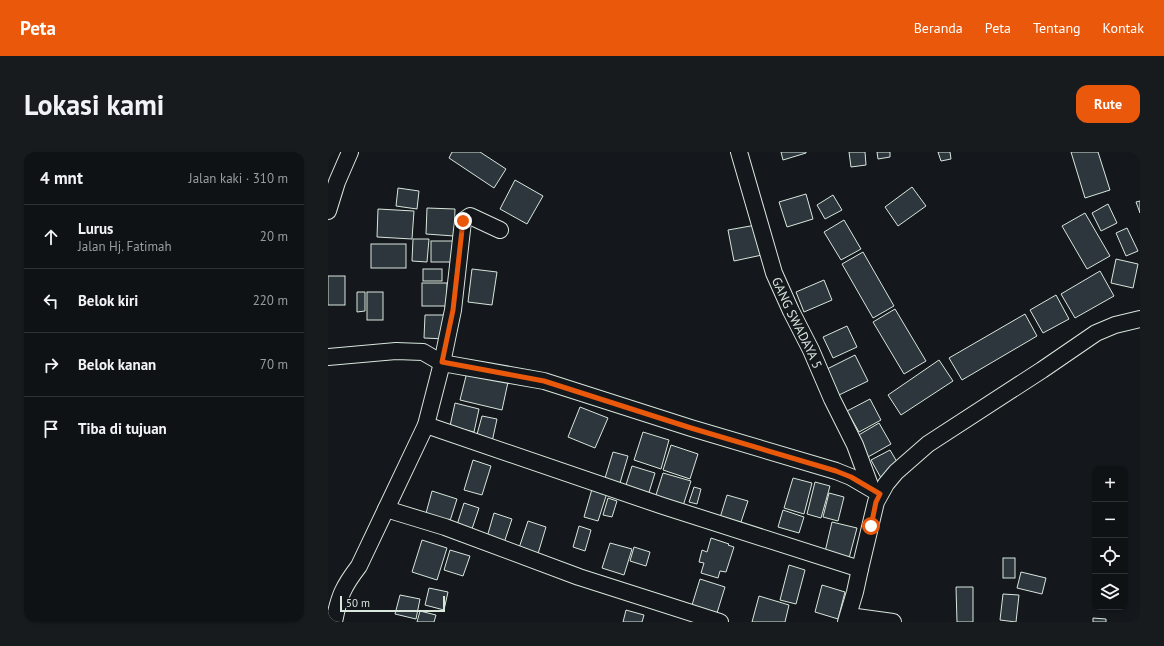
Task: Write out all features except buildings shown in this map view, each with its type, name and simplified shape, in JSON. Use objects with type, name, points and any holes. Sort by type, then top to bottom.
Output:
[{"type":"street","points":[[328,211],[337,182],[350,152]]},
{"type":"street","name":"GANG SWADAYA 5","points":[[739,152],[774,273],[811,350],[875,491]]},
{"type":"street","points":[[334,622],[341,593],[359,566],[426,425],[453,310],[463,221],[470,216],[500,230]]},
{"type":"street","points":[[893,622],[848,619],[874,509],[875,491],[928,444],[1096,333],[1116,325],[1140,319]]},
{"type":"street","points":[[328,357],[396,351],[423,352],[442,362],[544,381],[691,428],[836,471],[851,477],[875,491]]},
{"type":"street","points":[[426,425],[663,506],[860,569]]},
{"type":"street","points":[[386,509],[445,527],[579,577],[720,622]]},
{"type":"route","points":[[463,221],[455,280],[453,310],[442,362],[544,381],[691,428],[836,471],[851,477],[880,494],[874,509],[871,526]]}]
